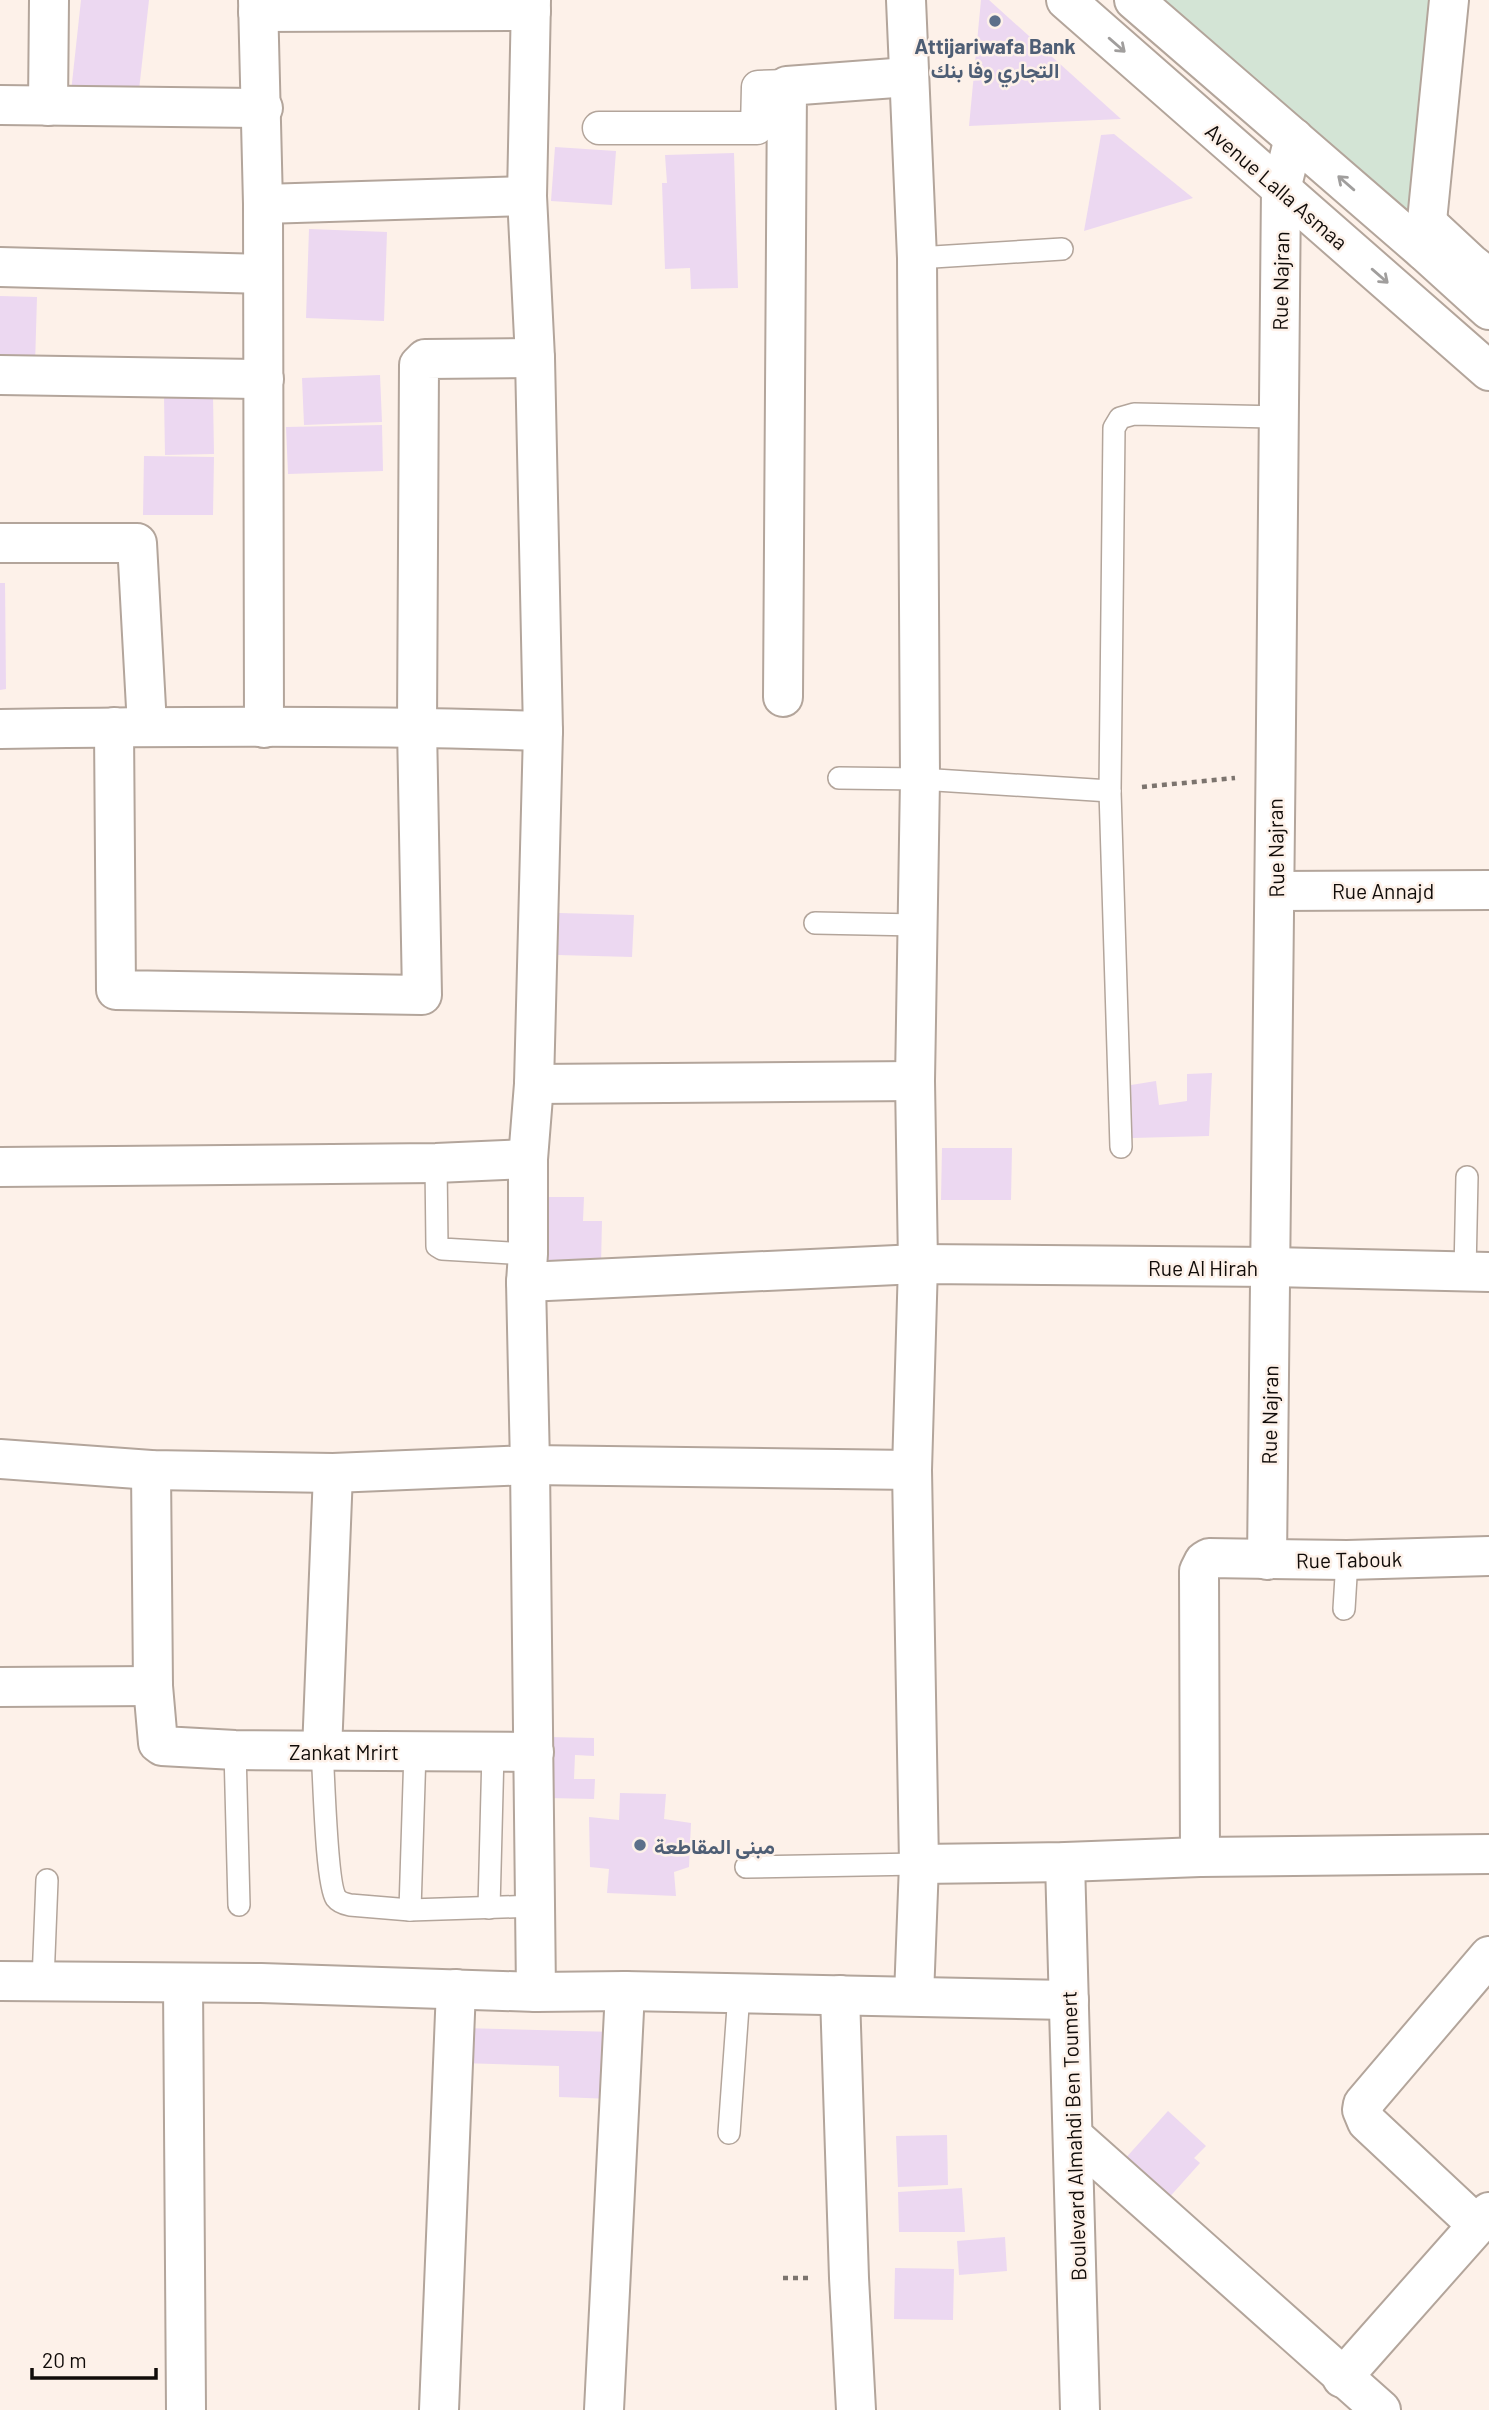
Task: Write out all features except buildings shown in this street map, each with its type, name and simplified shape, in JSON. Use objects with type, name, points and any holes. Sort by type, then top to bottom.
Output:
[{"type":"street","points":[[48,106],[49,0]]},
{"type":"street","points":[[906,0],[917,258],[920,779],[915,1081],[918,1265],[912,1470],[919,1864],[914,1996]]},
{"type":"street","name":"Avenue Lalla Asmaa","points":[[1066,0],[1489,371]]},
{"type":"street","points":[[1134,0],[1294,138],[1426,237],[1470,263],[1489,278]]},
{"type":"street","points":[[1449,0],[1426,237],[1489,310]]},
{"type":"street","points":[[264,727],[263,204],[258,6],[531,5],[527,196],[536,358],[543,731],[534,1084],[528,1159],[527,1268],[536,1992]]},
{"type":"street","points":[[599,128],[757,128],[758,87],[908,77]]},
{"type":"street","points":[[783,697],[787,86]]},
{"type":"street","points":[[0,105],[262,108]]},
{"type":"street","name":"Rue Najran","points":[[1267,1560],[1276,891],[1274,774],[1281,189],[1294,138]]},
{"type":"street","points":[[263,204],[527,196]]},
{"type":"street","points":[[0,268],[263,274]]},
{"type":"street","points":[[0,543],[137,543],[131,726],[116,990],[420,995],[423,992],[417,727],[419,365],[425,359],[536,358]]},
{"type":"street","points":[[0,375],[264,379]]},
{"type":"street","points":[[0,729],[131,726],[417,727],[543,731]]},
{"type":"street","name":"Rue Annajd","points":[[1276,891],[1489,890]]},
{"type":"street","points":[[534,1084],[915,1081]]},
{"type":"street","points":[[0,1167],[436,1163],[528,1159]]},
{"type":"street","name":"Rue Al Hirah","points":[[527,1268],[918,1265],[1272,1267],[1477,1272]]},
{"type":"street","points":[[0,1459],[151,1470],[334,1473],[530,1465],[912,1470]]},
{"type":"street","points":[[0,1687],[153,1686],[151,1470]]},
{"type":"street","points":[[322,1751],[334,1473]]},
{"type":"street","name":"Rue Tabouk","points":[[1200,1857],[1199,1571],[1204,1561],[1209,1558],[1347,1560],[1489,1556]]},
{"type":"street","name":"Zankat Mrirt","points":[[153,1686],[156,1740],[162,1746],[235,1750],[534,1752]]},
{"type":"street","points":[[919,1864],[1489,1854]]},
{"type":"street","name":"Boulevard Almahdi Ben Toumert","points":[[1065,1862],[1080,2410]]},
{"type":"street","points":[[1342,2378],[1483,2218],[1367,2122],[1362,2110],[1363,2104],[1489,1956]]},
{"type":"street","points":[[0,1981],[261,1983],[536,1992],[625,1991],[1069,2000]]},
{"type":"street","points":[[183,1983],[186,2410]]},
{"type":"street","points":[[439,2410],[456,1989]]},
{"type":"street","points":[[604,2410],[625,1991]]},
{"type":"street","points":[[840,1995],[856,2410]]},
{"type":"street","points":[[1073,2136],[1381,2410]]},
{"type":"lane","points":[[917,258],[1062,249]]},
{"type":"lane","points":[[1121,1147],[1110,791],[1116,423],[1120,418],[1134,415],[1278,417]]},
{"type":"lane","points":[[839,778],[920,779],[1110,791]]},
{"type":"lane","points":[[815,923],[917,925]]},
{"type":"lane","points":[[436,1163],[437,1246],[527,1268]]},
{"type":"lane","points":[[1467,1177],[1477,1272]]},
{"type":"lane","points":[[1344,1609],[1347,1560]]},
{"type":"lane","points":[[235,1750],[239,1905]]},
{"type":"lane","points":[[322,1751],[329,1862],[336,1898],[350,1905],[410,1910],[536,1906]]},
{"type":"lane","points":[[410,1910],[415,1751]]},
{"type":"lane","points":[[489,1908],[493,1752]]},
{"type":"lane","points":[[746,1867],[919,1864]]},
{"type":"lane","points":[[43,1982],[47,1880]]},
{"type":"lane","points":[[729,2133],[739,1993]]},
{"type":"path","points":[[1110,791],[1274,774]]},
{"type":"green space","points":[[1146,0],[1447,0],[1422,246]]},
{"type":"place","name":"Attijariwafa Bank التجاري وفا بنك","points":[[995,21]]},
{"type":"place","name":"مبنى المقاطعة","points":[[640,1845]]}]
